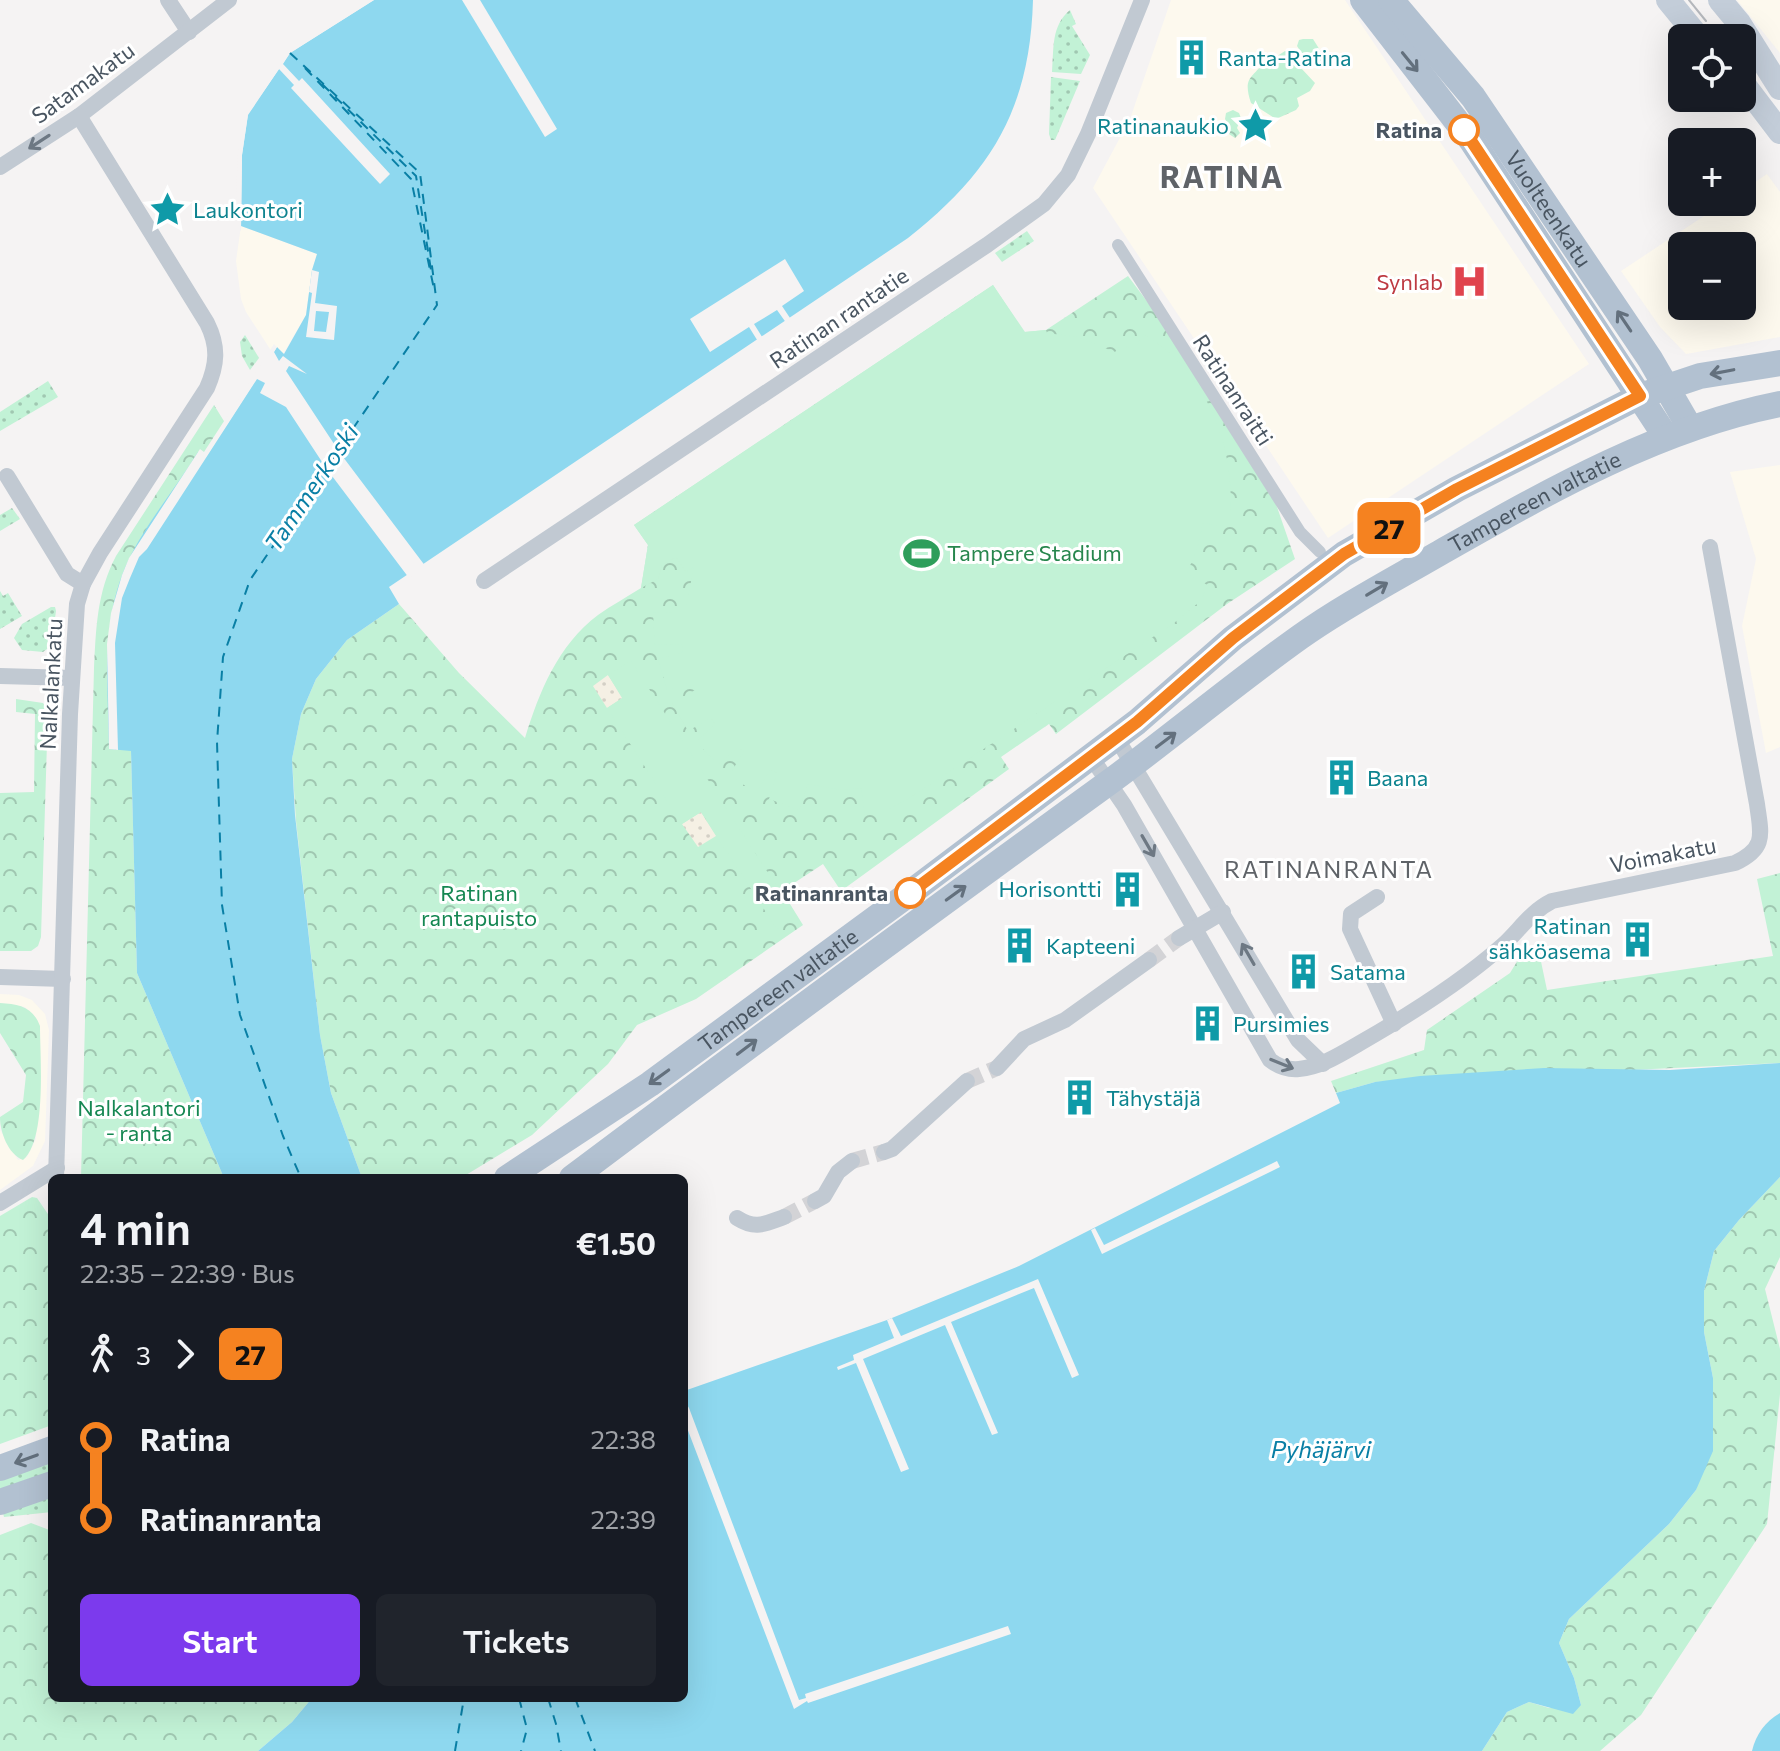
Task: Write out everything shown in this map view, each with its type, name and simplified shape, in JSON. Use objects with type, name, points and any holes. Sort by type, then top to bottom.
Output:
[{"type":"main road","name":"Vuolteenkatu","points":[[1363,0],[1472,141],[1640,396],[1678,433]]},
{"type":"main road","name":"Vuolteenkatu","points":[[1391,0],[1473,97],[1666,386],[1678,433]]},
{"type":"main road","points":[[1668,0],[1688,24]]},
{"type":"main road","points":[[1720,0],[1739,23],[1780,88]]},
{"type":"main road","points":[[1756,100],[1780,132]]},
{"type":"main road","name":"Tampereen valtatie","points":[[513,1174],[650,1084],[1091,757],[1159,704],[1233,638],[1344,554],[1457,489],[1640,396],[1700,376],[1780,363]]},
{"type":"main road","name":"Tampereen valtatie","points":[[577,1174],[1134,764],[1302,636],[1386,584],[1548,494],[1678,433],[1734,414],[1780,404]]},
{"type":"main road","points":[[0,1468],[48,1450]]},
{"type":"main road","points":[[0,1502],[48,1485]]},
{"type":"street","points":[[168,0],[189,32]]},
{"type":"street","name":"Satamakatu","points":[[0,167],[79,116],[229,0]]},
{"type":"street","name":"Ratinan rantatie","points":[[484,581],[1044,204],[1057,191],[1075,162],[1142,0]]},
{"type":"street","name":"Nalkalankatu","points":[[57,1173],[75,619],[83,584],[207,388],[217,350],[207,323],[79,116]]},
{"type":"street","name":"Ratinanraitti","points":[[1118,245],[1300,532],[1320,552]]},
{"type":"street","points":[[7,476],[67,574],[83,584]]},
{"type":"street","name":"Voimakatu","points":[[1091,757],[1197,929],[1270,1060],[1297,1070],[1323,1064],[1394,1024],[1502,947],[1534,912],[1552,901],[1735,863],[1755,850],[1761,838],[1757,804],[1710,547]]},
{"type":"street","points":[[0,676],[72,678]]},
{"type":"street","points":[[1116,737],[1298,1040],[1323,1064]]},
{"type":"street","points":[[1377,897],[1351,914],[1350,929],[1394,1024]]},
{"type":"street","points":[[1179,938],[1223,912]]},
{"type":"street","points":[[997,1068],[1024,1039],[1065,1020],[1149,960]]},
{"type":"street","points":[[0,977],[63,979]]},
{"type":"street","points":[[884,1152],[892,1149],[967,1081]]},
{"type":"street","points":[[815,1201],[824,1196],[838,1172],[852,1161]]},
{"type":"street","name":"Nalkalankatu","points":[[0,1203],[48,1178]]},
{"type":"street","points":[[737,1218],[749,1225],[760,1226],[784,1217]]},
{"type":"shaded area","points":[[1171,0],[1345,0],[1589,364],[1328,538],[1093,188],[1130,119]]},
{"type":"shaded area","points":[[1737,0],[1780,0],[1780,53]]},
{"type":"shaded area","points":[[1767,174],[1780,192],[1780,337],[1686,354],[1660,327],[1621,271],[1668,240],[1668,320],[1756,320],[1756,232],[1680,232],[1704,216],[1756,216],[1756,181]]},
{"type":"shaded area","points":[[241,226],[317,254],[306,315],[283,354],[272,352],[241,299],[236,261]]},
{"type":"shaded area","points":[[1780,465],[1780,747],[1766,753],[1742,626],[1756,559],[1730,472]]},
{"type":"shaded area","points":[[0,994],[19,995],[32,1000],[45,1014],[49,1030],[45,1141],[33,1166],[0,1190],[0,1130],[18,1160],[27,1157],[36,1139],[38,1022],[25,1007],[0,1003]]},
{"type":"green space","points":[[1070,10],[1076,24],[1072,26],[1090,55],[1081,74],[1052,72],[1056,30]]},
{"type":"green space","points":[[1303,39],[1313,39],[1323,55],[1319,65],[1308,68],[1297,46]]},
{"type":"green space","points":[[1285,51],[1295,54],[1301,68],[1315,83],[1310,91],[1297,98],[1299,106],[1296,110],[1276,119],[1251,103],[1248,83],[1265,60],[1271,60]]},
{"type":"green space","points":[[1051,77],[1080,81],[1055,140],[1051,140],[1049,134]]},
{"type":"green space","points":[[1233,110],[1241,118],[1237,128],[1240,133],[1235,138],[1229,134],[1230,128],[1225,119],[1226,113]]},
{"type":"green space","points":[[1027,231],[1034,241],[1002,262],[995,253]]},
{"type":"green space","name":"Ratinan rantapuisto","points":[[1128,276],[1152,308],[1276,504],[1295,559],[1227,604],[1056,734],[1049,724],[1001,757],[1009,769],[841,891],[823,864],[782,891],[803,925],[696,999],[637,1025],[608,1064],[532,1135],[468,1174],[361,1174],[331,1093],[320,1035],[292,759],[301,714],[316,679],[347,640],[399,604],[459,673],[525,738],[552,670],[572,640],[598,615],[641,588],[648,545],[634,525],[993,285],[1025,332],[1046,330]]},
{"type":"green space","name":"Tampere Stadium","points":[[993,285],[1024,332],[1046,330],[1047,333],[1077,337],[1115,352],[1122,344],[1133,351],[1144,334],[1167,350],[1186,370],[1215,418],[1229,472],[1229,527],[1203,523],[1187,573],[1209,586],[1198,603],[1174,623],[889,809],[865,815],[861,788],[842,790],[808,784],[799,810],[769,799],[777,773],[770,770],[756,793],[729,775],[744,752],[738,747],[718,765],[696,742],[715,724],[711,718],[688,731],[672,703],[695,690],[692,682],[667,690],[658,659],[683,652],[682,644],[655,645],[653,613],[672,612],[673,606],[686,606],[694,567],[686,572],[676,557],[662,565],[658,579],[641,588],[648,545],[634,525]]},
{"type":"green space","points":[[245,335],[259,358],[250,370],[242,356],[240,342]]},
{"type":"green space","points":[[48,381],[58,397],[0,431],[0,412]]},
{"type":"green space","name":"Nalkalantori - ranta","points":[[214,405],[227,426],[118,749],[131,750],[137,973],[222,1174],[81,1174],[94,668],[99,610],[116,556]]},
{"type":"green space","points":[[12,508],[20,519],[0,531],[0,515]]},
{"type":"green space","points":[[0,591],[3,596],[8,593],[22,616],[0,629]]},
{"type":"green space","points":[[55,607],[56,611],[51,646],[43,652],[22,650],[14,638],[22,624]]},
{"type":"green space","points":[[631,661],[796,916],[777,929],[701,812],[682,824],[607,708],[622,698],[608,675]]},
{"type":"green space","points":[[16,699],[43,703],[48,710],[41,937],[38,946],[31,951],[0,951],[0,793],[34,792],[35,714],[16,712]]},
{"type":"green space","points":[[1780,873],[1780,1063],[1375,1082],[1336,1093],[1331,1081],[1424,1050],[1427,1030],[1510,973],[1521,955],[1539,952],[1547,990],[1773,956],[1757,879]]},
{"type":"green space","points":[[0,1003],[24,1008],[40,1026],[39,1117],[31,1150],[23,1160],[9,1148],[0,1123],[0,1117],[23,1102],[26,1075],[0,1033]]},
{"type":"green space","points":[[1780,1177],[1780,1257],[1765,1289],[1780,1349],[1780,1394],[1767,1524],[1641,1715],[1600,1751],[1482,1751],[1507,1712],[1529,1702],[1549,1708],[1581,1705],[1574,1678],[1559,1643],[1569,1619],[1669,1524],[1696,1490],[1713,1378],[1704,1332],[1704,1291],[1714,1251]]},
{"type":"green space","points":[[32,1197],[37,1198],[48,1214],[48,1426],[0,1444],[0,1216]]},
{"type":"green space","points":[[48,1461],[48,1473],[0,1491],[0,1479]]},
{"type":"green space","points":[[48,1496],[48,1512],[4,1517],[3,1513]]},
{"type":"green space","points":[[31,1523],[48,1529],[48,1702],[309,1702],[292,1722],[258,1751],[0,1751],[0,1535]]},
{"type":"sand","points":[[608,675],[623,698],[607,708],[593,686]]},
{"type":"sand","points":[[701,812],[716,836],[698,847],[682,824]]},
{"type":"water","name":"Tammerkoski","points":[[374,0],[1033,0],[1024,73],[1001,135],[963,188],[937,213],[908,238],[389,587],[399,604],[347,640],[316,679],[301,714],[292,759],[295,815],[320,1035],[331,1093],[361,1174],[222,1174],[137,973],[131,751],[109,749],[109,630],[119,583],[128,561],[143,533],[198,452],[206,457],[277,347],[284,354],[306,315],[317,254],[241,226],[242,155],[248,114],[290,53]]},
{"type":"water","name":"Pyhäjärvi","points":[[1780,1063],[1780,1177],[1714,1251],[1704,1291],[1704,1332],[1713,1378],[1713,1451],[1696,1490],[1669,1524],[1569,1619],[1559,1643],[1574,1678],[1581,1705],[1573,1714],[1529,1702],[1507,1712],[1482,1751],[258,1751],[292,1722],[309,1702],[688,1702],[688,1390],[887,1320],[1019,1266],[1340,1103],[1336,1093],[1375,1082],[1420,1076],[1544,1068],[1670,1070]]},
{"type":"water","points":[[1780,1713],[1780,1751],[1752,1751],[1762,1729]]},
{"type":"pier","points":[[367,0],[374,0],[290,53],[283,64],[299,81],[302,78],[390,174],[380,184],[291,88],[294,85],[279,69],[248,115],[242,155],[239,230],[236,193],[238,154],[245,113],[287,50]]},
{"type":"pier","points":[[462,0],[480,0],[557,129],[545,137]]},
{"type":"pier","points":[[785,259],[804,291],[782,306],[792,321],[787,324],[777,310],[754,324],[764,340],[759,343],[749,327],[710,352],[690,319]]},
{"type":"pier","points":[[312,270],[319,272],[315,303],[337,306],[334,340],[306,337],[312,293],[309,292]],"holes":[[[316,311],[329,312],[326,332],[314,331]]]},
{"type":"pier","points":[[274,344],[279,361],[283,356],[307,374],[289,366],[286,371],[340,453],[426,567],[409,578],[326,468],[286,407],[260,393],[265,383],[257,379],[139,557],[122,598],[115,643],[118,750],[109,749],[107,644],[111,613],[122,575],[129,558],[200,449],[204,452]]},
{"type":"pier","points":[[1277,1161],[1280,1167],[1102,1254],[1091,1230],[1095,1228],[1104,1245]]},
{"type":"pier","points":[[1038,1279],[1079,1375],[1072,1378],[1034,1288],[951,1322],[998,1433],[992,1435],[945,1325],[863,1359],[909,1469],[901,1472],[856,1363],[838,1370],[837,1367],[854,1360],[853,1355],[894,1338],[887,1320],[892,1318],[901,1336]]},
{"type":"pier","points":[[688,1406],[799,1700],[806,1698],[805,1694],[1008,1626],[1011,1634],[807,1701],[794,1709],[688,1431]]},
{"type":"ferry route","points":[[290,53],[420,173],[437,305],[250,580],[223,657],[217,742],[222,905],[240,1015],[299,1174]]},
{"type":"ferry route","points":[[305,68],[411,179],[434,289]]},
{"type":"ferry route","points":[[322,84],[416,176],[431,270]]},
{"type":"ferry route","points":[[455,1751],[463,1702]]},
{"type":"ferry route","points":[[520,1702],[527,1729],[521,1751]]},
{"type":"ferry route","points":[[549,1702],[561,1751]]},
{"type":"ferry route","points":[[577,1702],[595,1751]]},
{"type":"tunnel","points":[[1149,960],[1179,938]]},
{"type":"tunnel","points":[[967,1081],[997,1068]]},
{"type":"tunnel","points":[[852,1161],[884,1152]]},
{"type":"tunnel","points":[[784,1217],[815,1201]]},
{"type":"tram line","points":[[1689,0],[1706,21]]},
{"type":"bus line","name":"27","points":[[910,893],[1137,722],[1233,638],[1344,554],[1457,489],[1640,396],[1464,130]]},
{"type":"place","name":"Ranta-Ratina","points":[[1192,58]]},
{"type":"place","name":"Ratinanaukio","points":[[1255,126]]},
{"type":"place","name":"Ratina","points":[[1464,130]]},
{"type":"place","name":"Laukontori","points":[[167,210]]},
{"type":"place","name":"Synlab","points":[[1469,282]]},
{"type":"place","name":"Tampere Stadium","points":[[921,553]]},
{"type":"place","name":"Baana","points":[[1341,778]]},
{"type":"place","name":"Horisontti","points":[[1128,889]]},
{"type":"place","name":"Ratinanranta","points":[[910,893]]},
{"type":"place","name":"Ratinan sähköasema","points":[[1637,939]]},
{"type":"place","name":"Kapteeni","points":[[1020,946]]},
{"type":"place","name":"Satama","points":[[1304,972]]},
{"type":"place","name":"Pursimies","points":[[1207,1024]]},
{"type":"place","name":"Tähystäjä","points":[[1080,1098]]},
{"type":"district","name":"RATINA","points":[[1222,178]]},
{"type":"district","name":"RATINANRANTA","points":[[1329,870]]}]
